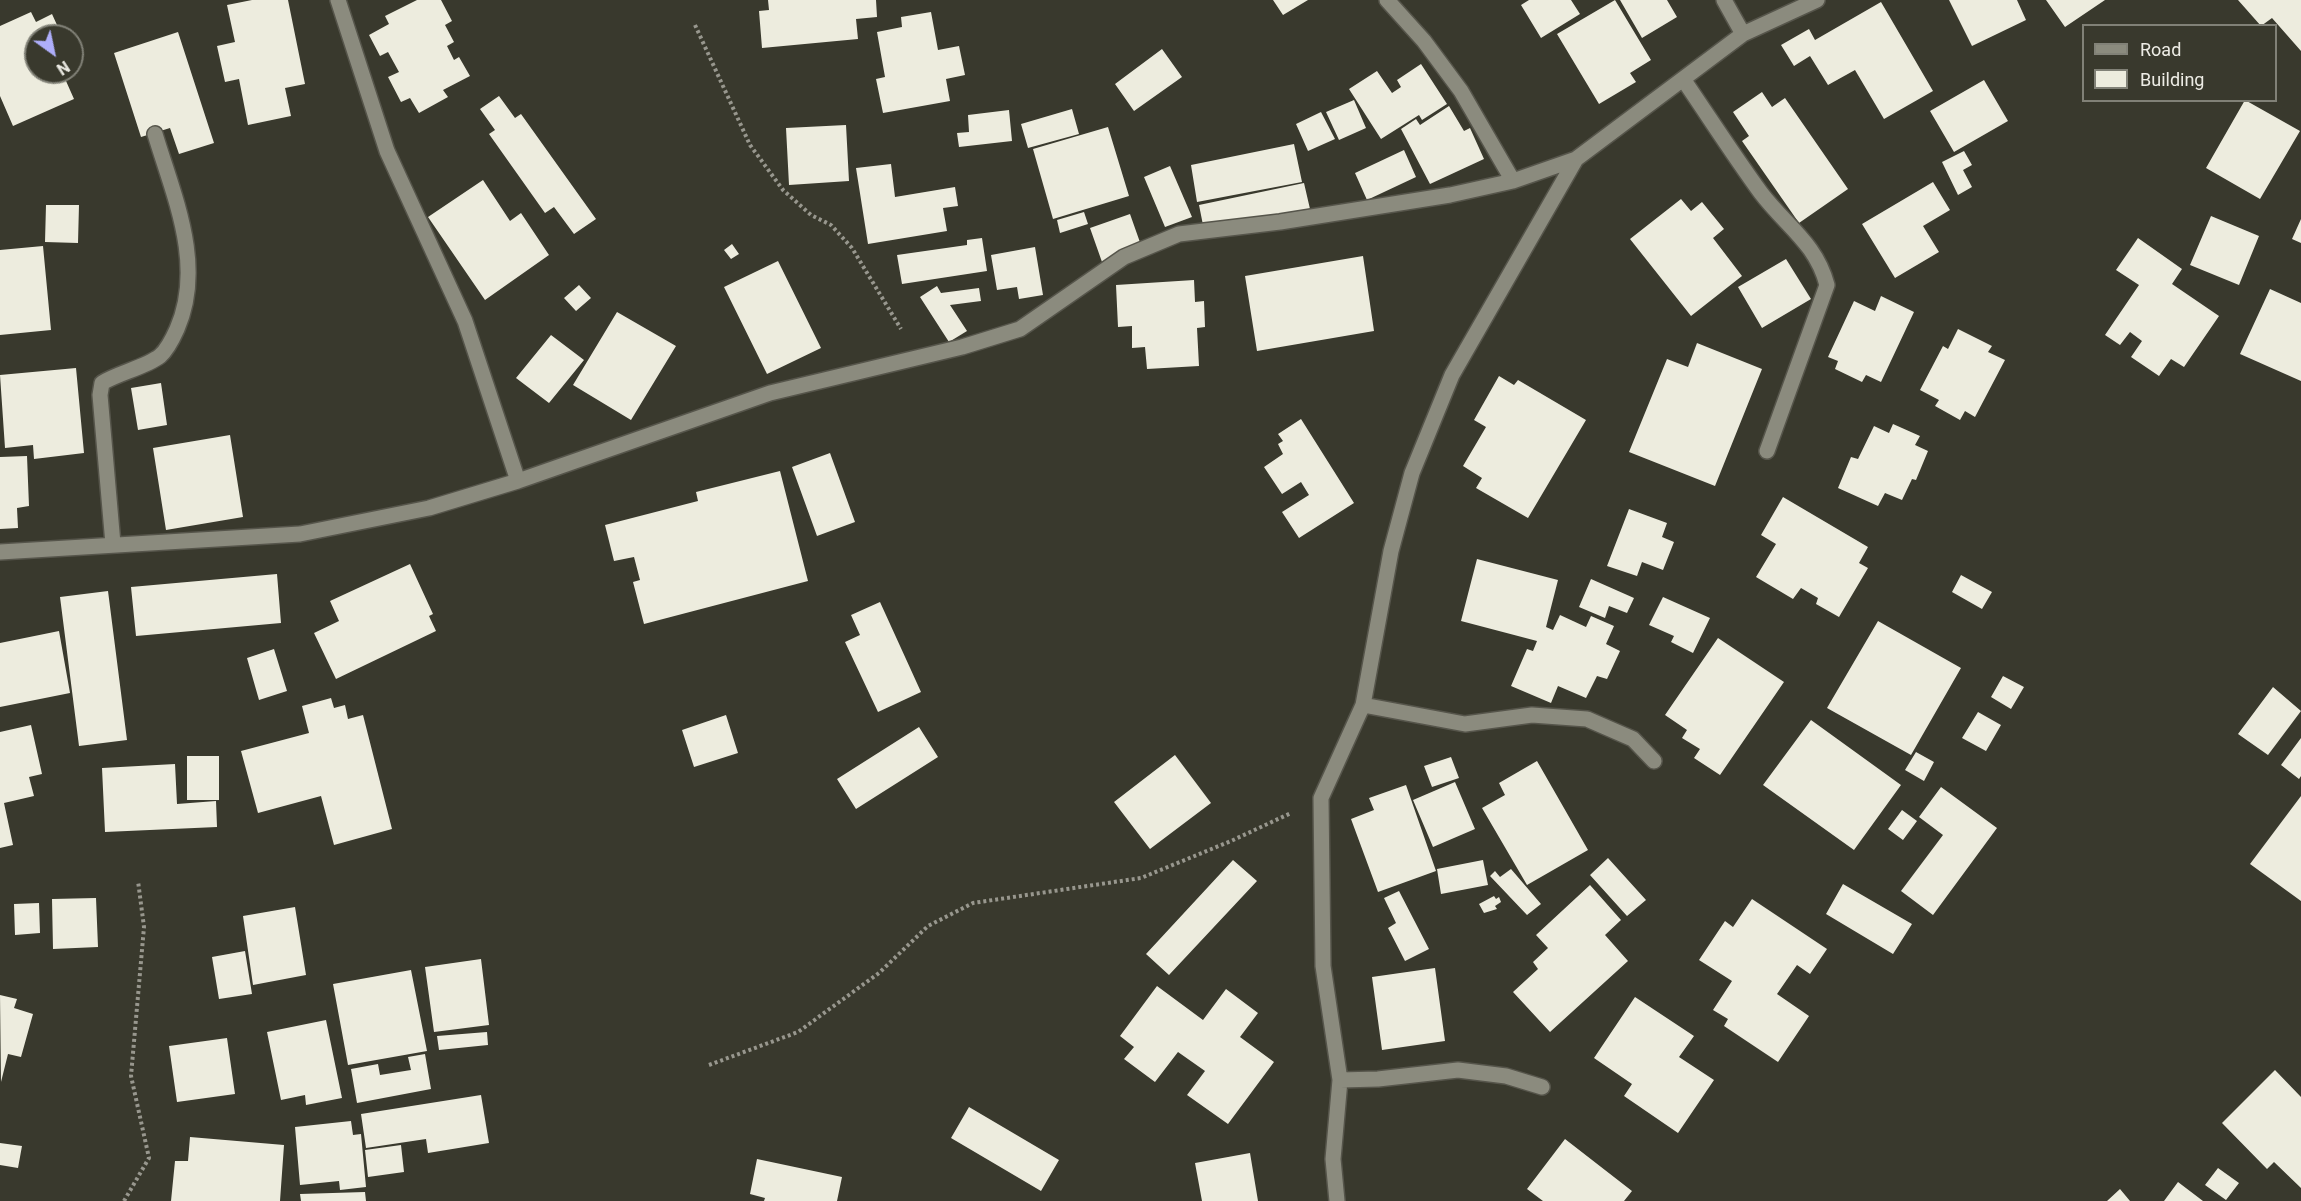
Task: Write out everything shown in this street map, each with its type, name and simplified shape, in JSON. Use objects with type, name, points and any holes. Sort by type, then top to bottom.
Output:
[{"type":"street","points":[[338,0],[387,151],[465,321],[518,481]]},
{"type":"street","points":[[1388,0],[1424,41],[1461,91],[1513,181]]},
{"type":"street","points":[[1725,0],[1743,34]]},
{"type":"street","points":[[0,552],[300,534],[429,508],[518,481],[770,393],[918,358],[1020,329],[1124,257],[1179,234],[1325,215],[1450,195],[1513,181],[1576,159],[1743,34],[1817,0]]},
{"type":"street","points":[[1683,80],[1762,195],[1807,243],[1822,264],[1827,285],[1767,451]]},
{"type":"street","points":[[113,544],[100,395],[102,383],[159,356],[172,340],[186,308],[190,268],[181,217],[155,134]]},
{"type":"street","points":[[1337,1201],[1333,1159],[1340,1080],[1323,966],[1321,798],[1363,705],[1390,550],[1412,473],[1452,375],[1576,159]]},
{"type":"street","points":[[1363,705],[1465,724],[1532,715],[1587,719],[1633,739],[1654,761]]},
{"type":"street","points":[[1340,1080],[1378,1079],[1458,1070],[1506,1076],[1542,1087]]},
{"type":"path","points":[[694,26],[750,145],[783,190],[811,215],[831,225],[852,248],[918,358]]},
{"type":"path","points":[[709,1065],[798,1032],[879,973],[928,926],[973,903],[1141,878],[1232,841],[1321,798]]},
{"type":"path","points":[[124,1201],[150,1158],[131,1076],[144,927],[138,880]]},
{"type":"building","points":[[252,0],[288,0],[305,84],[285,88],[291,116],[248,125],[239,79],[225,82],[217,46],[235,42],[227,5]]},
{"type":"building","points":[[417,0],[441,0],[452,21],[445,25],[454,42],[447,46],[454,60],[459,57],[470,76],[443,90],[448,97],[419,113],[410,98],[401,102],[388,77],[399,72],[388,52],[380,56],[369,35],[389,24],[385,16]]},
{"type":"building","points":[[768,0],[876,0],[877,17],[856,19],[858,39],[762,48],[759,11],[769,10]]},
{"type":"building","points":[[1273,0],[1308,0],[1283,15]]},
{"type":"building","points":[[1529,0],[1571,0],[1580,14],[1541,38],[1521,5]]},
{"type":"building","points":[[1615,0],[1651,60],[1630,73],[1636,82],[1599,104],[1557,34]]},
{"type":"building","points":[[1620,0],[1667,0],[1677,17],[1642,38]]},
{"type":"building","points":[[1949,0],[2017,0],[2026,20],[1972,46]]},
{"type":"building","points":[[2046,0],[2105,0],[2065,27]]},
{"type":"building","points":[[2238,0],[2301,0],[2301,51],[2272,18],[2264,24],[2259,24]]},
{"type":"building","points":[[1881,2],[1933,91],[1884,119],[1855,70],[1828,85],[1810,56],[1794,66],[1781,45],[1809,29],[1815,40]]},
{"type":"building","points":[[31,12],[36,22],[52,14],[57,24],[24,24],[24,84],[67,84],[74,99],[13,126],[0,96],[0,26]]},
{"type":"building","points":[[931,12],[938,50],[959,46],[965,75],[946,79],[950,101],[883,113],[876,79],[885,77],[877,32],[902,27],[901,17]]},
{"type":"building","points":[[178,32],[214,143],[179,154],[170,128],[141,137],[114,53]]},
{"type":"building","points":[[1162,49],[1182,77],[1134,111],[1115,84]]},
{"type":"building","points":[[1421,64],[1447,104],[1422,120],[1419,115],[1381,139],[1349,89],[1377,71],[1392,93],[1401,87],[1397,80]]},
{"type":"building","points":[[1984,80],[2008,121],[1954,152],[1930,111]]},
{"type":"building","points":[[1762,92],[1772,107],[1785,98],[1848,189],[1799,223],[1742,141],[1749,136],[1733,112]]},
{"type":"building","points":[[499,96],[515,118],[521,114],[596,219],[574,234],[554,207],[545,213],[489,134],[495,130],[480,109]]},
{"type":"building","points":[[1354,100],[1366,128],[1339,140],[1326,112]]},
{"type":"building","points":[[2244,102],[2249,102],[2300,131],[2260,199],[2206,168]]},
{"type":"building","points":[[1449,106],[1464,131],[1470,128],[1484,159],[1430,184],[1401,129],[1416,119],[1420,125]]},
{"type":"building","points":[[1072,109],[1079,134],[1028,148],[1021,124]]},
{"type":"building","points":[[1009,110],[1012,141],[959,147],[957,133],[969,132],[968,115]]},
{"type":"building","points":[[1321,112],[1335,139],[1308,151],[1296,124]]},
{"type":"building","points":[[846,125],[849,181],[789,185],[786,128]]},
{"type":"building","points":[[1108,127],[1129,196],[1053,219],[1033,149]]},
{"type":"building","points":[[1294,144],[1302,182],[1197,202],[1191,165]]},
{"type":"building","points":[[1404,150],[1416,177],[1367,200],[1355,173]]},
{"type":"building","points":[[1964,151],[1972,165],[1963,170],[1972,187],[1958,195],[1942,162]]},
{"type":"building","points":[[891,164],[895,197],[955,187],[958,206],[943,208],[947,231],[868,244],[856,168]]},
{"type":"building","points":[[1170,166],[1192,217],[1165,227],[1144,177]]},
{"type":"building","points":[[483,180],[510,221],[521,213],[549,255],[485,300],[428,217]]},
{"type":"building","points":[[1933,182],[1950,210],[1923,226],[1939,252],[1895,278],[1862,224]]},
{"type":"building","points":[[1304,183],[1310,209],[1204,230],[1199,205]]},
{"type":"building","points":[[1681,199],[1691,211],[1702,202],[1724,229],[1713,238],[1742,276],[1691,316],[1630,239]]},
{"type":"building","points":[[46,205],[79,205],[78,243],[45,242]]},
{"type":"building","points":[[1084,212],[1088,224],[1060,233],[1057,220]]},
{"type":"building","points":[[1130,214],[1142,248],[1102,262],[1090,228]]},
{"type":"building","points":[[2211,216],[2259,236],[2239,285],[2190,265]]},
{"type":"building","points":[[2301,219],[2301,243],[2292,239]]},
{"type":"building","points":[[982,238],[987,271],[902,284],[897,255],[967,245],[967,240]]},
{"type":"building","points":[[2138,238],[2182,269],[2172,284],[2219,316],[2184,367],[2171,359],[2159,376],[2131,357],[2142,341],[2130,332],[2120,345],[2105,335],[2139,285],[2116,270]]},
{"type":"building","points":[[732,244],[739,254],[731,259],[724,250]]},
{"type":"building","points":[[43,246],[51,330],[0,335],[0,250]]},
{"type":"building","points":[[1035,247],[1043,295],[1019,299],[1017,287],[997,290],[991,255]]},
{"type":"building","points":[[1363,256],[1374,331],[1257,351],[1245,276]]},
{"type":"building","points":[[1786,259],[1811,299],[1762,328],[1738,287]]},
{"type":"building","points":[[778,261],[821,348],[767,374],[724,287]]},
{"type":"building","points":[[1194,280],[1195,302],[1204,301],[1205,327],[1197,328],[1199,366],[1147,369],[1145,347],[1132,348],[1132,326],[1118,327],[1116,285]]},
{"type":"building","points":[[579,285],[591,298],[576,311],[564,298]]},
{"type":"building","points":[[937,286],[941,293],[979,288],[981,301],[950,305],[967,331],[949,342],[920,297]]},
{"type":"building","points":[[2270,289],[2301,303],[2301,381],[2240,354]]},
{"type":"building","points":[[1881,296],[1914,312],[1881,382],[1866,375],[1862,382],[1835,369],[1838,361],[1828,357],[1854,301],[1875,311]]},
{"type":"building","points":[[617,312],[676,346],[631,420],[573,385]]},
{"type":"building","points":[[1958,329],[1992,346],[1988,352],[2005,360],[1975,417],[1965,411],[1960,420],[1935,406],[1939,400],[1920,390],[1943,346],[1948,349]]},
{"type":"building","points":[[551,335],[584,360],[549,403],[516,378]]},
{"type":"building","points":[[1697,343],[1762,369],[1715,486],[1629,452],[1667,359],[1688,367]]},
{"type":"building","points":[[76,368],[84,453],[34,459],[33,445],[5,448],[0,375]]},
{"type":"building","points":[[1499,376],[1514,385],[1518,380],[1586,420],[1528,518],[1476,488],[1482,478],[1463,466],[1486,427],[1474,420]]},
{"type":"building","points":[[161,383],[167,425],[138,430],[131,388]]},
{"type":"building","points":[[1301,419],[1354,503],[1299,538],[1282,512],[1309,495],[1301,482],[1282,494],[1264,467],[1283,454],[1278,444],[1283,441],[1278,434]]},
{"type":"building","points":[[1893,424],[1920,436],[1915,445],[1928,451],[1916,480],[1912,479],[1902,500],[1885,493],[1878,506],[1838,488],[1851,457],[1858,459],[1874,426],[1889,433]]},
{"type":"building","points":[[230,435],[243,517],[166,530],[153,448]]},
{"type":"building","points":[[830,453],[855,522],[817,536],[792,467]]},
{"type":"building","points":[[27,456],[29,506],[17,508],[18,528],[0,529],[0,457]]},
{"type":"building","points":[[780,471],[808,581],[644,624],[633,582],[640,580],[634,557],[614,561],[605,525],[698,501],[696,492]]},
{"type":"building","points":[[1783,497],[1868,547],[1859,563],[1868,568],[1839,617],[1816,604],[1818,598],[1801,588],[1793,599],[1756,577],[1776,544],[1761,535]]},
{"type":"building","points":[[1629,509],[1667,523],[1662,537],[1674,542],[1663,570],[1642,562],[1637,576],[1607,566]]},
{"type":"building","points":[[1477,559],[1558,580],[1546,627],[1553,630],[1560,615],[1586,627],[1591,616],[1614,626],[1606,644],[1620,651],[1607,679],[1597,676],[1586,698],[1558,686],[1551,703],[1511,686],[1527,649],[1533,651],[1537,641],[1461,621]]},
{"type":"building","points":[[410,564],[433,614],[429,616],[436,631],[336,679],[314,633],[339,621],[330,601]]},
{"type":"building","points":[[277,574],[281,623],[136,636],[131,587]]},
{"type":"building","points":[[1961,575],[1992,592],[1982,609],[1952,592]]},
{"type":"building","points":[[1591,579],[1634,598],[1627,613],[1609,606],[1605,618],[1579,607]]},
{"type":"building","points":[[108,591],[127,740],[79,746],[60,597]]},
{"type":"building","points":[[1663,597],[1710,618],[1693,653],[1671,642],[1674,636],[1649,625]]},
{"type":"building","points":[[880,602],[921,692],[878,712],[845,642],[860,635],[851,615]]},
{"type":"building","points":[[1878,621],[1961,668],[1911,755],[1827,708]]},
{"type":"building","points":[[59,631],[70,693],[0,707],[0,643]]},
{"type":"building","points":[[1718,638],[1784,682],[1720,775],[1694,758],[1700,749],[1682,738],[1687,730],[1665,715]]},
{"type":"building","points":[[274,649],[287,691],[259,700],[247,658]]},
{"type":"building","points":[[2003,676],[2024,687],[2011,709],[1991,697]]},
{"type":"building","points":[[2273,687],[2301,711],[2268,755],[2238,734]]},
{"type":"building","points":[[331,698],[334,708],[345,705],[348,719],[363,715],[392,829],[334,845],[321,796],[258,813],[241,751],[309,733],[302,706]]},
{"type":"building","points":[[1978,712],[2001,725],[1986,751],[1962,738]]},
{"type":"building","points":[[726,715],[738,753],[694,767],[682,730]]},
{"type":"building","points":[[1811,720],[1901,785],[1854,850],[1763,785]]},
{"type":"building","points":[[31,725],[42,774],[29,777],[34,796],[4,803],[13,845],[0,848],[0,732]]},
{"type":"building","points":[[919,727],[938,757],[856,809],[837,779]]},
{"type":"building","points":[[2301,738],[2301,776],[2299,779],[2281,765]]},
{"type":"building","points":[[1916,752],[1934,762],[1924,781],[1905,770]]},
{"type":"building","points":[[1175,755],[1211,803],[1150,849],[1114,802]]},
{"type":"building","points":[[187,756],[219,756],[219,800],[187,800]]},
{"type":"building","points":[[1451,757],[1459,778],[1432,787],[1424,766]]},
{"type":"building","points":[[1537,761],[1588,850],[1527,885],[1482,808],[1505,795],[1499,783]]},
{"type":"building","points":[[175,764],[177,804],[216,801],[217,827],[105,832],[102,768]]},
{"type":"building","points":[[1455,782],[1475,829],[1433,847],[1413,800]]},
{"type":"building","points":[[1406,785],[1436,871],[1378,892],[1351,819],[1374,810],[1369,798]]},
{"type":"building","points":[[1941,787],[1997,828],[1933,915],[1901,891],[1943,835],[1919,817]]},
{"type":"building","points":[[2301,796],[2301,901],[2250,864]]},
{"type":"building","points":[[1902,810],[1917,821],[1903,840],[1888,829]]},
{"type":"building","points":[[1608,858],[1646,900],[1627,916],[1590,875]]},
{"type":"building","points":[[1233,860],[1257,881],[1169,975],[1146,954]]},
{"type":"building","points":[[1483,860],[1488,885],[1441,894],[1437,869]]},
{"type":"building","points":[[1511,869],[1541,904],[1527,915],[1490,876],[1495,871],[1500,877]]},
{"type":"building","points":[[1843,884],[1912,924],[1893,954],[1826,914]]},
{"type":"building","points":[[1590,885],[1621,920],[1605,935],[1628,961],[1550,1032],[1513,992],[1538,969],[1533,962],[1548,948],[1536,935]]},
{"type":"building","points":[[1399,891],[1429,949],[1405,961],[1388,928],[1396,923],[1384,898]]},
{"type":"building","points":[[1494,896],[1496,899],[1499,897],[1501,902],[1495,906],[1497,909],[1484,913],[1479,904]]},
{"type":"building","points":[[96,898],[98,947],[53,949],[52,899]]},
{"type":"building","points":[[1752,899],[1827,949],[1810,974],[1797,965],[1777,994],[1809,1016],[1778,1062],[1724,1026],[1728,1019],[1713,1010],[1732,981],[1699,960],[1725,921],[1733,927]]},
{"type":"building","points":[[39,903],[40,933],[15,935],[14,904]]},
{"type":"building","points":[[295,907],[306,975],[253,985],[243,916]]},
{"type":"building","points":[[245,951],[252,994],[219,999],[212,957]]},
{"type":"building","points":[[481,959],[489,1025],[434,1032],[425,967]]},
{"type":"building","points":[[1435,968],[1445,1041],[1382,1050],[1372,977]]},
{"type":"building","points":[[411,970],[427,1051],[348,1065],[333,984]]},
{"type":"building","points":[[1157,986],[1203,1020],[1226,989],[1258,1013],[1240,1037],[1274,1062],[1228,1124],[1187,1095],[1205,1071],[1178,1052],[1155,1082],[1124,1059],[1134,1047],[1120,1036]]},
{"type":"building","points":[[0,995],[17,999],[14,1008],[33,1014],[21,1057],[8,1054],[1,1082]]},
{"type":"building","points":[[1635,997],[1694,1036],[1679,1057],[1714,1080],[1678,1133],[1624,1096],[1632,1084],[1594,1058]]},
{"type":"building","points":[[326,1020],[342,1098],[306,1105],[305,1095],[281,1100],[267,1032]]},
{"type":"building","points":[[487,1032],[488,1045],[439,1050],[437,1036]]},
{"type":"building","points":[[227,1038],[235,1094],[177,1102],[169,1046]]},
{"type":"building","points":[[425,1054],[431,1089],[357,1103],[351,1069],[378,1064],[380,1075],[411,1070],[408,1057]]},
{"type":"building","points":[[2275,1070],[2301,1097],[2301,1188],[2274,1162],[2267,1169],[2222,1123]]},
{"type":"building","points":[[481,1095],[489,1143],[428,1153],[426,1139],[366,1148],[361,1114]]},
{"type":"building","points":[[969,1107],[1059,1160],[1041,1191],[951,1138]]},
{"type":"building","points":[[351,1121],[353,1135],[361,1134],[366,1187],[340,1190],[339,1181],[300,1185],[295,1127]]},
{"type":"building","points":[[190,1137],[284,1145],[280,1201],[171,1201],[175,1161],[188,1161]]},
{"type":"building","points":[[1565,1139],[1632,1191],[1624,1201],[1543,1201],[1527,1189]]},
{"type":"building","points":[[0,1143],[22,1146],[18,1168],[0,1165]]},
{"type":"building","points":[[401,1145],[404,1172],[368,1177],[365,1150]]},
{"type":"building","points":[[1250,1153],[1258,1201],[1202,1201],[1195,1163]]},
{"type":"building","points":[[757,1159],[842,1177],[837,1201],[764,1201],[765,1198],[750,1194]]},
{"type":"building","points":[[2218,1168],[2239,1183],[2226,1200],[2205,1185]]},
{"type":"building","points":[[2178,1182],[2203,1201],[2164,1201]]},
{"type":"building","points":[[2120,1189],[2130,1201],[2107,1201]]},
{"type":"building","points":[[365,1192],[366,1201],[301,1201],[300,1194]]}]
